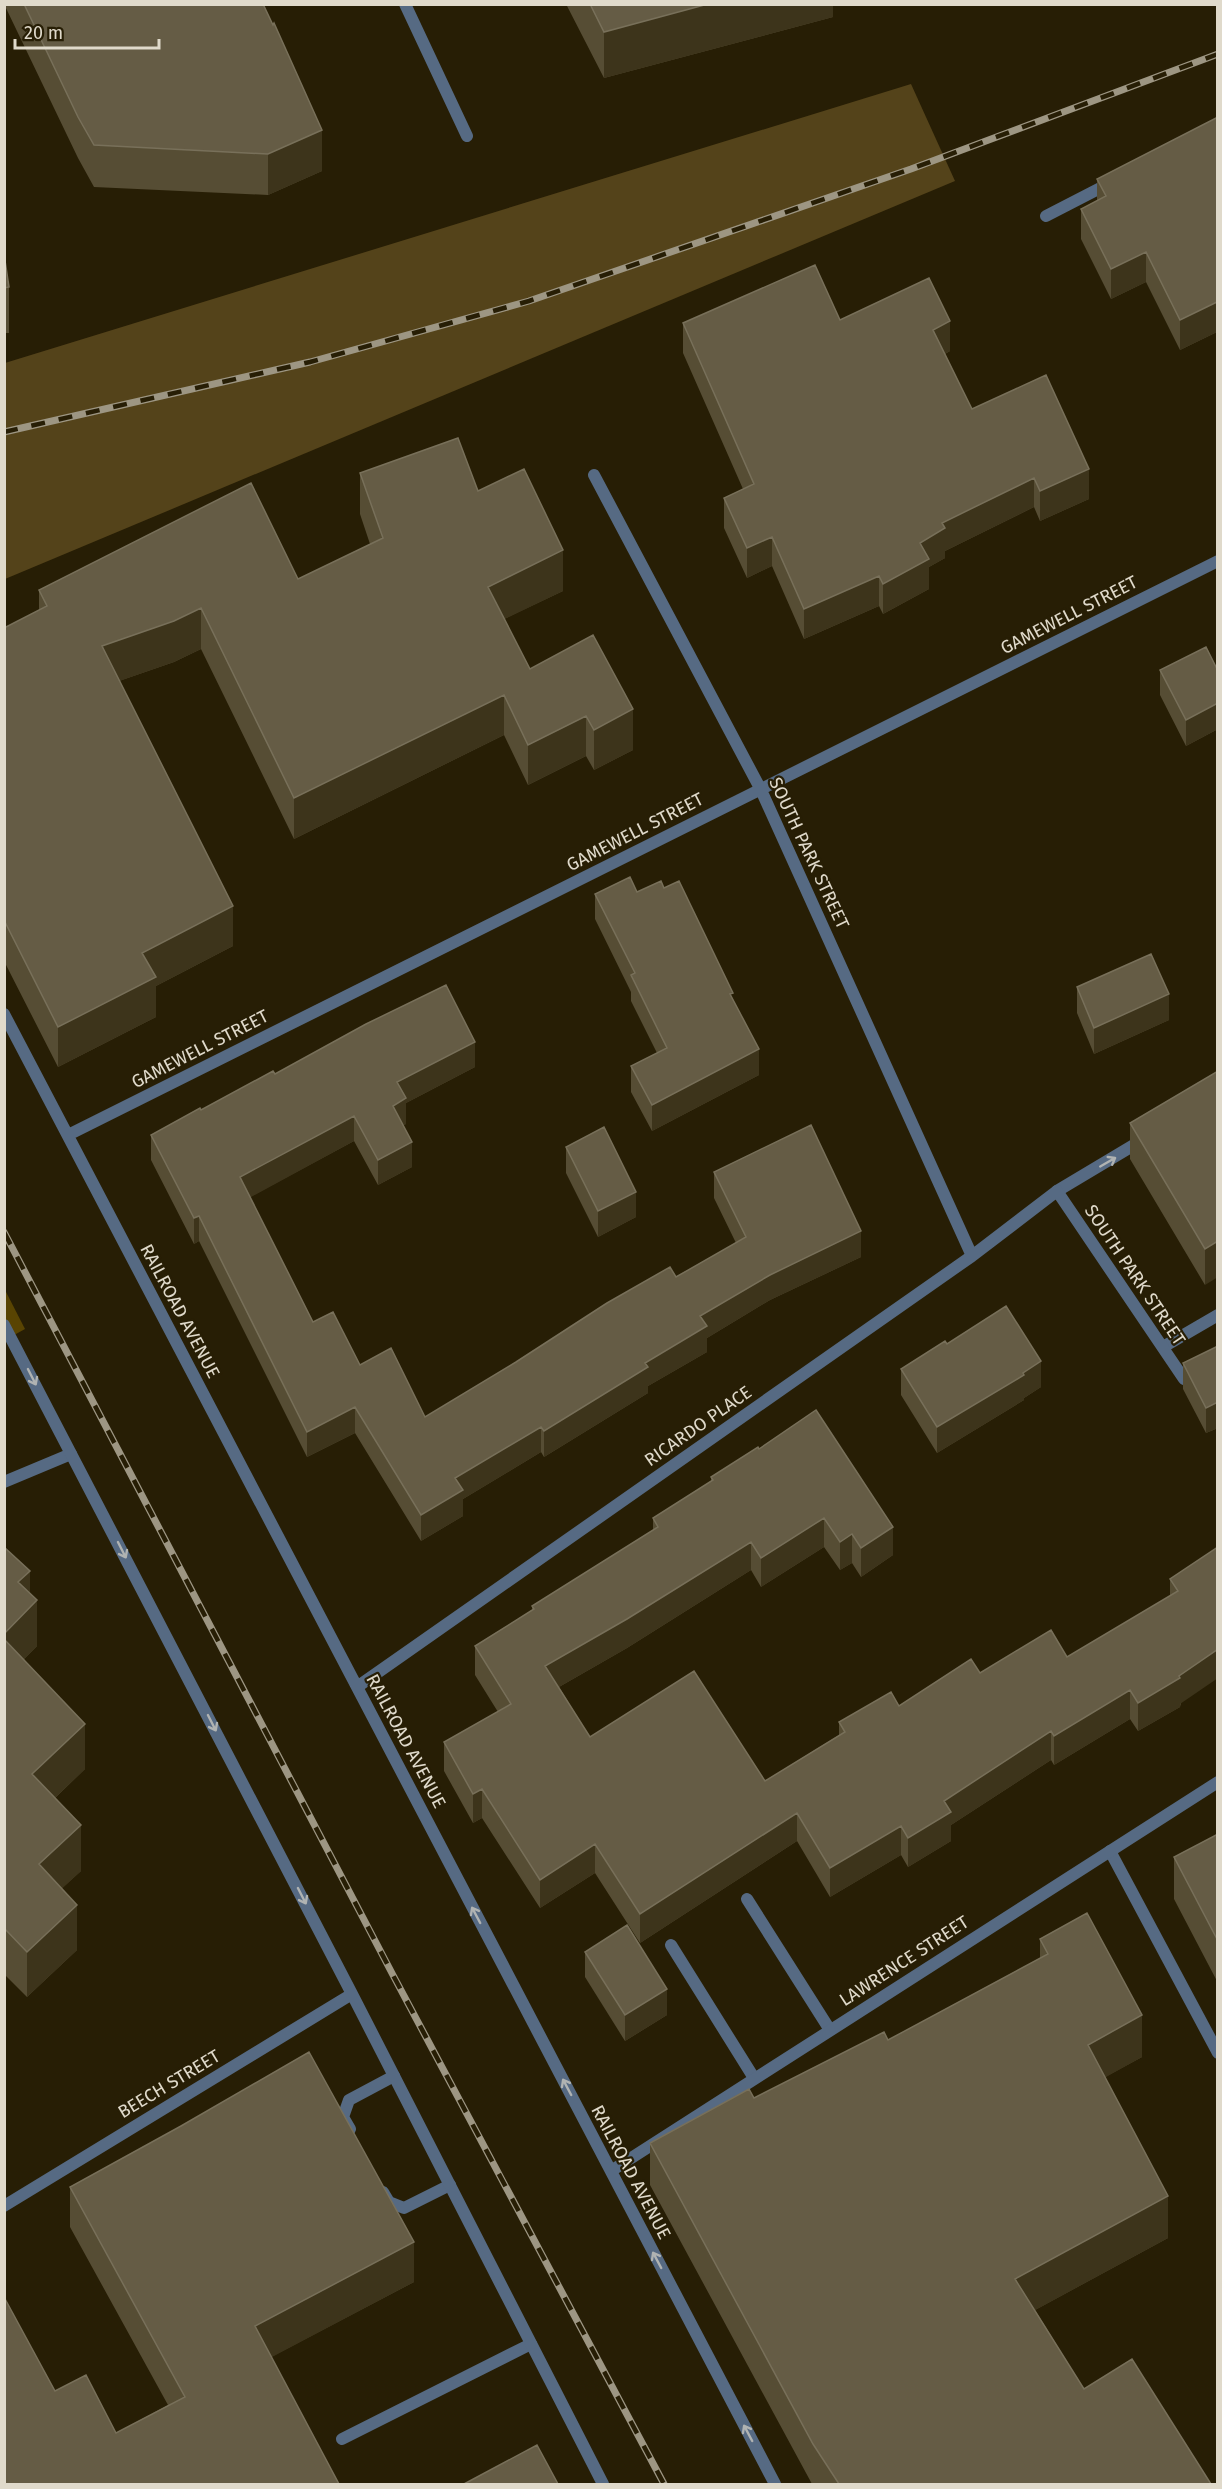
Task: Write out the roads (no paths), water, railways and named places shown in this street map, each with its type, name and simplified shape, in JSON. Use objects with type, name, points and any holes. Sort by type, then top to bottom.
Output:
[{"type":"street","points":[[405,4],[467,136]]},
{"type":"street","points":[[1046,216],[1127,175]]},
{"type":"street","name":"SOUTH PARK STREET","points":[[594,475],[761,790],[972,1256]]},
{"type":"street","name":"GAMEWELL STREET","points":[[68,1136],[1218,561]]},
{"type":"street","name":"RAILROAD AVENUE","points":[[4,1014],[775,2484]]},
{"type":"street","name":"RICARDO PLACE","points":[[357,1687],[972,1256],[1057,1191],[1158,1130]]},
{"type":"street","name":"SOUTH PARK STREET","points":[[1057,1191],[1184,1379]]},
{"type":"street","points":[[1163,1347],[1218,1315]]},
{"type":"street","points":[[4,1325],[352,1994],[603,2484]]},
{"type":"street","points":[[4,1482],[71,1454]]},
{"type":"street","name":"LAWRENCE STREET","points":[[610,2171],[1218,1782]]},
{"type":"street","points":[[1110,1851],[1218,2053]]},
{"type":"street","points":[[747,1899],[830,2030]]},
{"type":"street","points":[[671,1945],[754,2078]]},
{"type":"street","name":"BEECH STREET","points":[[4,2206],[352,1994]]},
{"type":"street","points":[[353,2136],[343,2117],[349,2100],[394,2076]]},
{"type":"street","points":[[378,2183],[389,2202],[404,2208],[450,2186]]},
{"type":"street","points":[[342,2439],[531,2344]]},
{"type":"railway","points":[[4,432],[310,362],[529,301],[911,169],[1218,54]]},
{"type":"railway","points":[[4,1232],[394,1977],[664,2484]]}]
